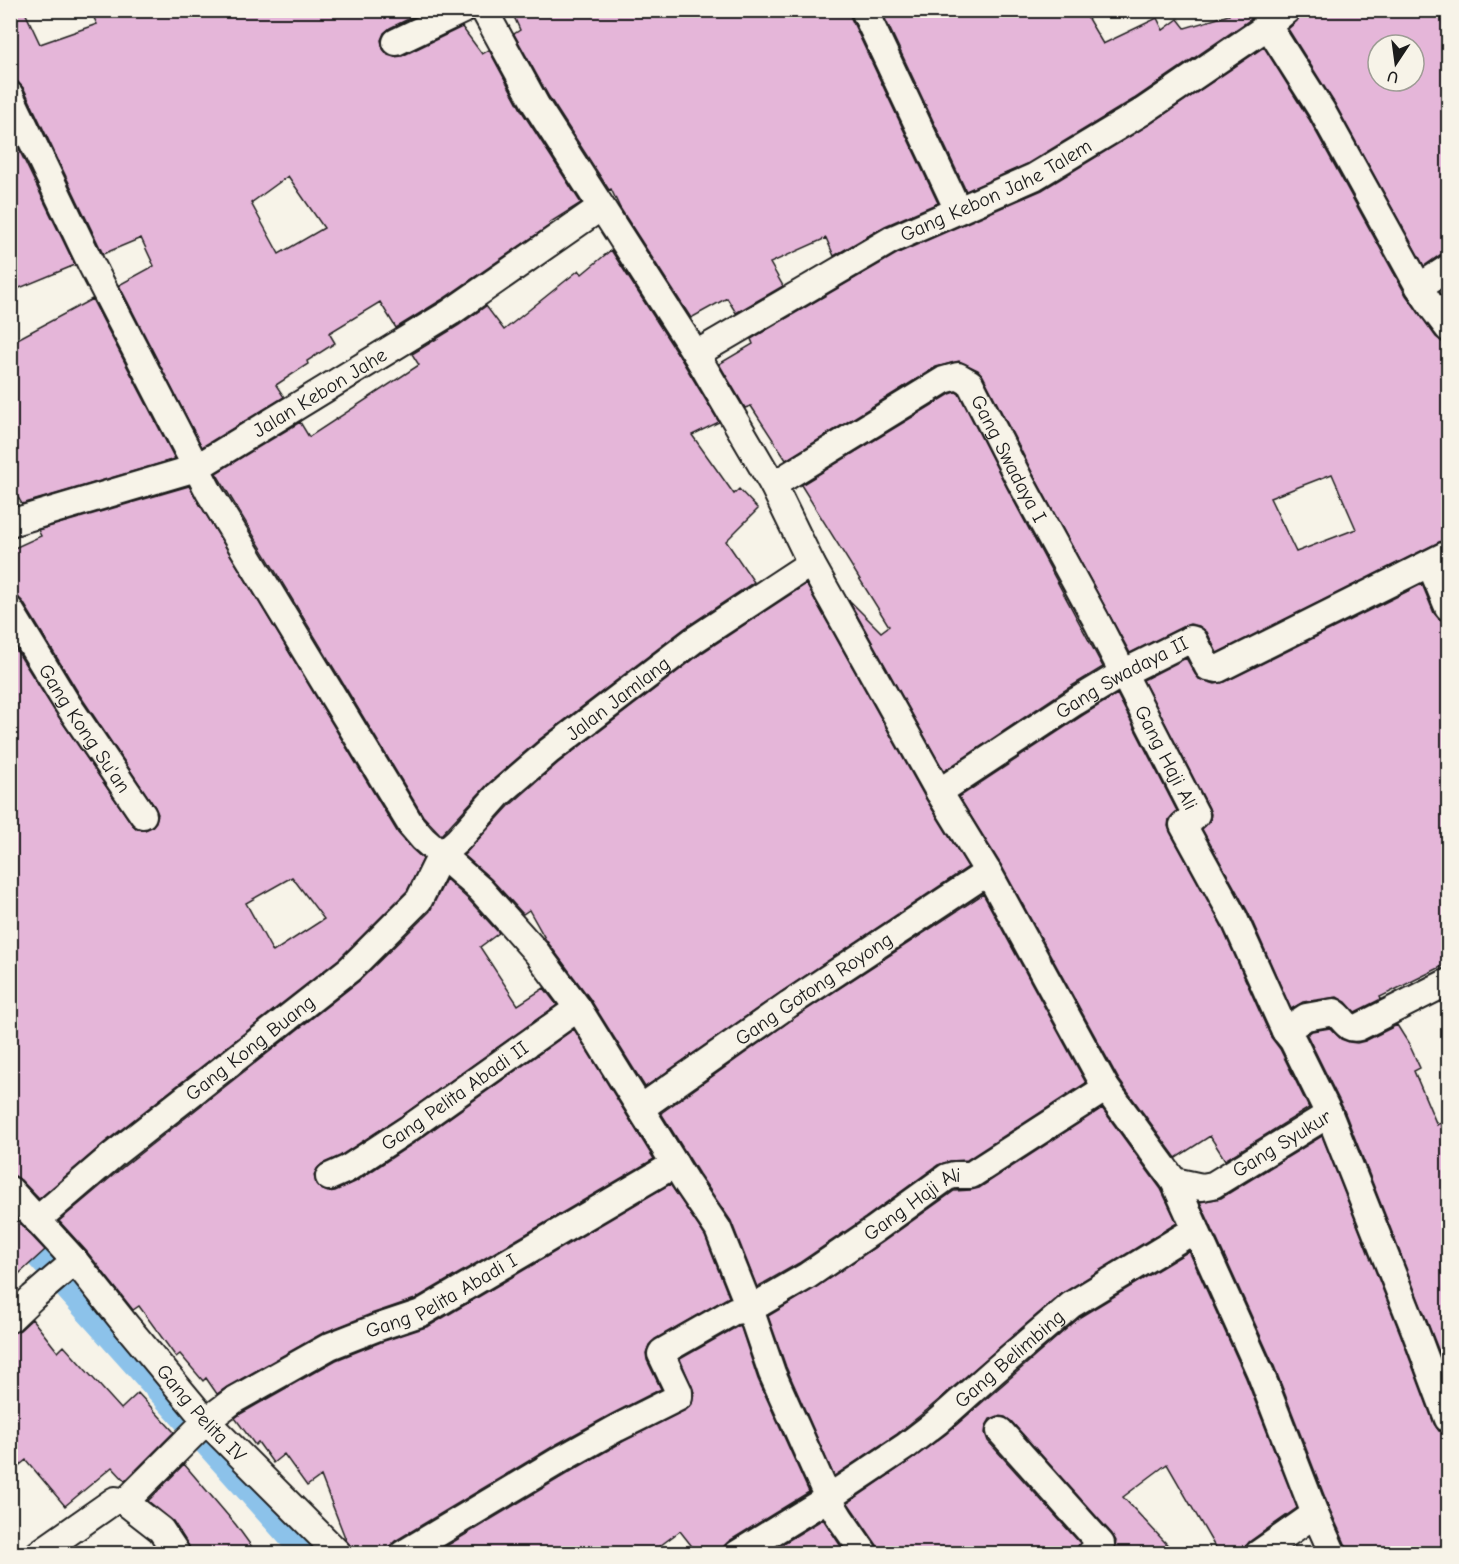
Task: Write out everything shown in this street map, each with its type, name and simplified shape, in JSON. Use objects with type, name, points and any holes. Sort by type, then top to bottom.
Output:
[{"type":"street","points":[[396,42],[463,10]]},
{"type":"street","points":[[484,10],[536,105],[696,354],[773,485],[811,563],[939,792],[988,872],[1106,1088],[1174,1181],[1260,1372],[1315,1514],[1333,1554]]},
{"type":"street","points":[[864,10],[958,210]]},
{"type":"street","points":[[1273,16],[1322,111],[1419,287],[1449,328]]},
{"type":"street","name":"Gang Kebon Jahe Talem","points":[[696,354],[891,240],[1034,177],[1142,112],[1273,16]]},
{"type":"street","points":[[10,94],[90,262],[209,492],[411,825],[423,839],[480,889],[537,953],[578,1008],[718,1229],[750,1309],[772,1373],[828,1498],[864,1554]]},
{"type":"street","name":"Jalan Kebon Jahe","points":[[11,521],[196,468],[451,312],[601,207]]},
{"type":"street","points":[[1419,287],[1449,268]]},
{"type":"street","name":"Gang Swadaya I","points":[[773,485],[944,380],[958,376],[966,380],[970,383],[1122,673]]},
{"type":"street","points":[[1439,559],[1449,607]]},
{"type":"street","name":"Gang Swadaya II","points":[[939,792],[1122,673],[1192,639],[1208,667],[1218,669],[1439,559]]},
{"type":"street","name":"Jalan Jamlang","points":[[441,855],[458,840],[498,795],[549,751],[694,640],[811,563]]},
{"type":"street","name":"Gang Kong Su'an","points":[[10,610],[66,702],[143,815]]},
{"type":"street","name":"Gang Haji Ali","points":[[1122,673],[1196,815],[1183,825],[1234,918],[1285,1031]]},
{"type":"street","name":"Gang Kong Buang","points":[[37,1220],[112,1155],[350,969],[420,900],[441,855]]},
{"type":"street","name":"Gang Gotong Royong","points":[[641,1108],[789,1004],[988,872]]},
{"type":"street","points":[[1285,1031],[1306,1017],[1334,1012],[1347,1026],[1359,1027],[1449,982]]},
{"type":"street","name":"Gang Pelita Abadi II","points":[[329,1177],[347,1169],[408,1129],[578,1008]]},
{"type":"street","name":"Gang Syukur","points":[[1174,1181],[1202,1187],[1213,1185],[1329,1114],[1293,1041],[1285,1031]]},
{"type":"street","name":"Gang Haji Ali","points":[[403,1554],[547,1467],[617,1428],[678,1398],[679,1392],[661,1353],[734,1311],[750,1309],[807,1276],[947,1177],[971,1175],[1106,1088]]},
{"type":"street","points":[[1329,1114],[1449,1419]]},
{"type":"street","name":"Gang Pelita Abadi I","points":[[125,1502],[201,1426],[234,1400],[330,1346],[421,1313],[675,1164]]},
{"type":"street","name":"Gang Pelita IV","points":[[10,1190],[71,1264],[126,1325],[201,1426],[339,1554]]},
{"type":"street","name":"Gang Belimbing","points":[[737,1554],[828,1498],[906,1446],[937,1422],[1071,1305],[1196,1229]]},
{"type":"street","points":[[10,1319],[71,1264]]},
{"type":"street","points":[[1000,1431],[1101,1544],[1090,1554]]},
{"type":"street","points":[[38,1554],[115,1500],[125,1502],[161,1530],[177,1554]]},
{"type":"street","points":[[1258,1554],[1315,1514]]},
{"type":"building","points":[[10,10],[24,10],[40,44],[97,24],[90,10],[427,10],[384,33],[381,40],[383,49],[388,55],[402,56],[462,27],[482,54],[489,50],[523,113],[581,203],[549,223],[550,225],[443,299],[396,328],[380,302],[329,333],[335,343],[276,385],[284,397],[202,447],[119,285],[154,266],[141,238],[103,254],[24,89],[18,82],[10,80]],"holes":[[[288,176],[324,228],[279,254],[251,203]]]},
{"type":"building","points":[[511,10],[849,10],[938,203],[885,226],[834,256],[826,238],[770,263],[783,286],[736,313],[727,298],[691,318],[620,208],[611,189],[609,190],[549,97],[514,34],[520,30]]},
{"type":"building","points":[[881,10],[1083,10],[1103,44],[1157,18],[1163,30],[1178,19],[1185,28],[1229,15],[1228,10],[1250,10],[1251,19],[1134,99],[1027,164],[966,191]]},
{"type":"building","points":[[1307,10],[1449,10],[1449,253],[1440,255],[1424,266],[1335,104],[1288,29]]},
{"type":"building","points":[[1264,47],[1309,119],[1406,295],[1436,337],[1442,342],[1449,343],[1449,539],[1217,653],[1207,632],[1199,626],[1190,624],[1130,653],[978,370],[959,361],[936,367],[786,460],[751,406],[745,408],[719,364],[753,344],[751,339],[898,253],[1042,190],[1150,124]],"holes":[[[1332,474],[1356,529],[1296,552],[1270,498]]]},
{"type":"building","points":[[10,131],[75,265],[10,292]]},
{"type":"building","points":[[611,250],[719,422],[692,435],[734,494],[739,489],[758,509],[726,541],[754,582],[685,628],[540,739],[488,784],[441,835],[423,816],[216,473],[300,422],[309,437],[419,365],[412,354],[486,306],[504,330],[579,270],[582,274]]},
{"type":"building","points":[[92,299],[175,459],[22,504],[10,483],[10,343]]},
{"type":"building","points":[[956,392],[1103,667],[944,771],[848,599],[881,632],[889,626],[801,485]]},
{"type":"building","points":[[189,486],[398,833],[423,859],[407,891],[340,958],[104,1143],[39,1199],[21,1180],[10,1175],[10,640],[54,710],[131,823],[137,829],[145,830],[152,827],[158,814],[79,694],[23,602],[14,596],[10,588],[10,550],[41,536],[38,530]],"holes":[[[292,877],[324,919],[273,952],[246,903]]]},
{"type":"building","points":[[806,584],[926,799],[968,867],[781,992],[645,1087],[590,999],[546,940],[529,910],[523,914],[491,879],[464,855],[509,806],[558,763],[703,652]]},
{"type":"building","points":[[1422,584],[1434,613],[1439,619],[1449,622],[1449,963],[1355,1012],[1346,1002],[1337,997],[1303,1002],[1291,1009],[1248,912],[1202,829],[1210,821],[1209,808],[1143,680],[1186,658],[1199,679],[1215,684],[1225,682]]},
{"type":"building","points":[[1117,694],[1177,811],[1169,819],[1170,832],[1221,925],[1271,1037],[1280,1049],[1309,1108],[1225,1160],[1210,1136],[1176,1158],[1119,1080],[1001,865],[959,797]]},
{"type":"building","points":[[446,879],[499,933],[480,947],[518,1005],[544,988],[557,1005],[400,1117],[340,1156],[322,1164],[314,1175],[316,1184],[328,1192],[355,1182],[417,1141],[574,1029],[654,1159],[415,1299],[323,1333],[217,1394],[206,1378],[203,1381],[180,1354],[176,1357],[139,1306],[133,1310],[59,1221],[123,1167],[359,981],[430,911]]},
{"type":"building","points":[[983,894],[1086,1083],[967,1160],[950,1161],[938,1165],[799,1263],[757,1287],[731,1221],[661,1113],[797,1016]]},
{"type":"building","points":[[1397,1025],[1420,1068],[1414,1071],[1437,1125],[1440,1123],[1449,1140],[1449,1377],[1343,1108],[1307,1035],[1312,1031],[1330,1028],[1341,1039],[1357,1043]]},
{"type":"building","points":[[1102,1108],[1161,1189],[1177,1223],[1061,1294],[927,1410],[897,1434],[834,1476],[786,1367],[768,1316],[815,1288],[954,1191],[979,1188]]},
{"type":"building","points":[[1322,1136],[1434,1424],[1439,1431],[1449,1434],[1449,1554],[1348,1554],[1274,1366],[1200,1202],[1221,1198]]},
{"type":"building","points":[[670,1184],[705,1236],[729,1297],[655,1339],[649,1345],[646,1353],[647,1360],[661,1389],[557,1444],[395,1541],[390,1546],[388,1554],[354,1554],[346,1540],[321,1476],[307,1486],[284,1454],[273,1463],[258,1442],[255,1445],[235,1418],[336,1360],[429,1326]]},
{"type":"building","points":[[10,1213],[45,1250],[10,1282]]},
{"type":"building","points":[[1189,1251],[1246,1378],[1297,1508],[1249,1542],[1243,1554],[1219,1554],[1167,1464],[1123,1497],[1176,1554],[1112,1554],[1116,1541],[1112,1534],[1011,1421],[998,1416],[990,1419],[986,1426],[985,1433],[988,1441],[1080,1543],[1075,1554],[880,1554],[877,1545],[848,1503],[946,1434],[1080,1317]]},
{"type":"building","points":[[32,1319],[58,1352],[64,1346],[121,1409],[138,1393],[174,1432],[125,1481],[112,1467],[65,1506],[26,1460],[10,1473],[10,1334],[20,1330]]},
{"type":"building","points":[[740,1325],[758,1379],[809,1492],[729,1541],[724,1546],[722,1554],[698,1554],[680,1531],[649,1554],[433,1554],[573,1470],[686,1410],[692,1404],[694,1392],[680,1359]]},
{"type":"building","points":[[184,1464],[236,1525],[257,1554],[192,1554],[173,1521],[148,1501]]},
{"type":"building","points":[[823,1519],[846,1554],[766,1554]]},
{"type":"waterway","points":[[12,1221],[311,1554]]}]
